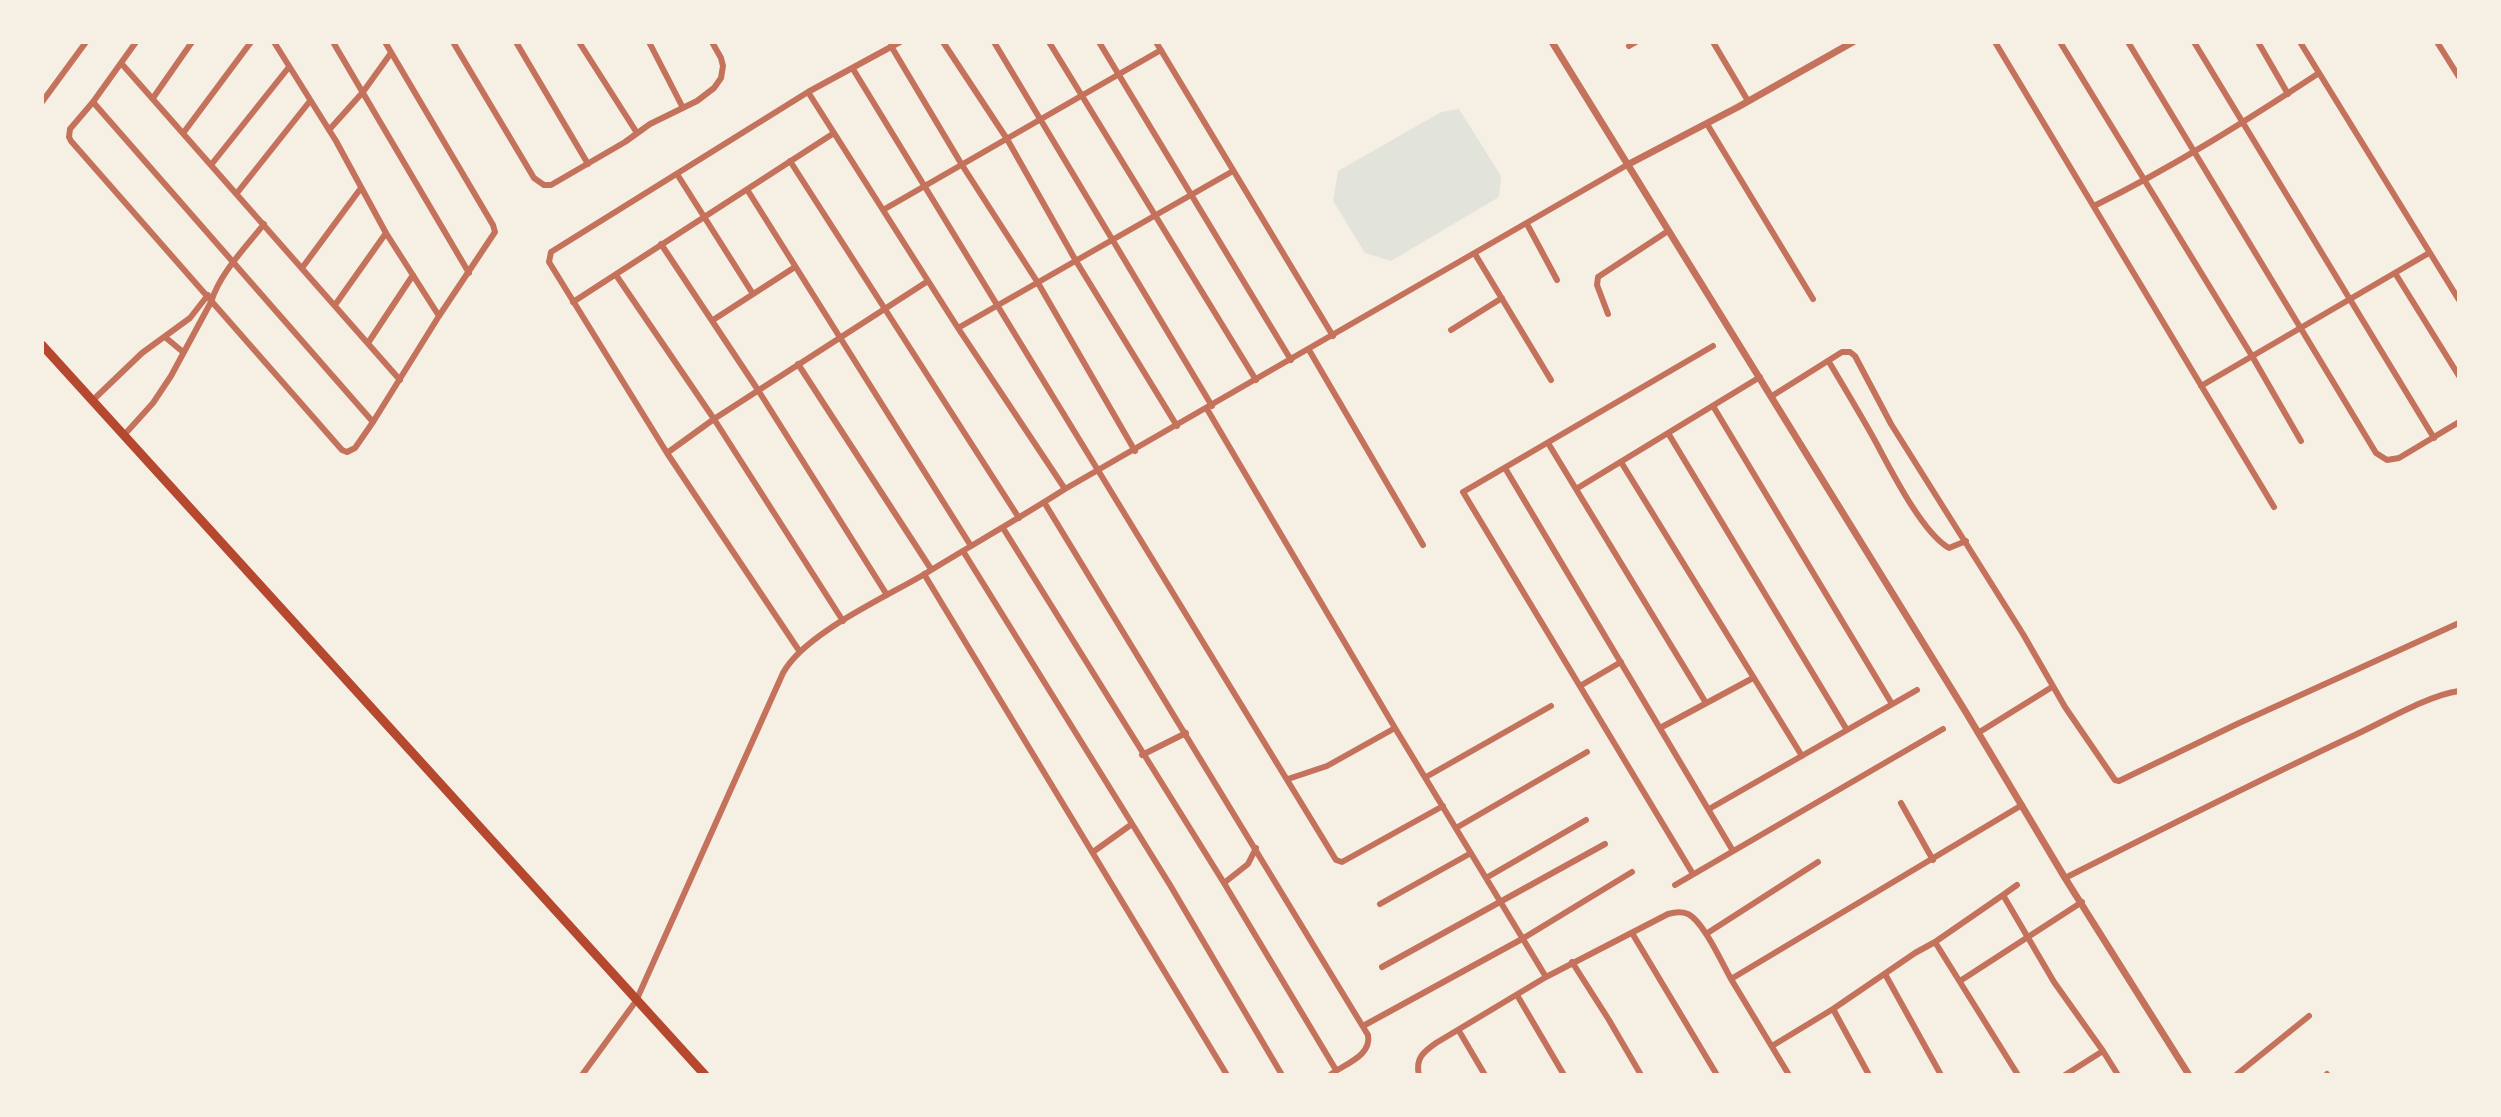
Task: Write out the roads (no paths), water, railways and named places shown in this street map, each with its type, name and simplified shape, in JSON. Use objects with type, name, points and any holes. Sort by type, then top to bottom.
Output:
[{"type":"main road","points":[[42,345],[705,1075]]},
{"type":"street","points":[[42,102],[86,42]]},
{"type":"street","points":[[136,42],[70,129],[71,141],[342,450],[347,452],[355,448],[373,422],[439,316],[495,235],[493,225],[385,42]]},
{"type":"street","points":[[153,98],[192,42]]},
{"type":"street","points":[[184,132],[251,42]]},
{"type":"street","points":[[274,42],[329,130],[386,233],[439,316]]},
{"type":"street","points":[[333,42],[469,274]]},
{"type":"street","points":[[453,42],[534,178],[551,185],[682,106],[697,101],[714,88],[721,78],[721,58],[712,42]]},
{"type":"street","points":[[516,42],[588,164]]},
{"type":"street","points":[[579,42],[637,133]]},
{"type":"street","points":[[649,42],[682,106]]},
{"type":"street","points":[[800,652],[667,453],[549,262],[551,252],[808,92],[900,42]]},
{"type":"street","points":[[943,42],[1007,139],[1076,261],[1177,426]]},
{"type":"street","points":[[994,42],[1395,728],[1546,977]]},
{"type":"street","points":[[1049,42],[1256,380]]},
{"type":"street","points":[[1099,42],[1291,360]]},
{"type":"street","points":[[1156,42],[1333,336]]},
{"type":"street","points":[[1552,42],[2189,1075]]},
{"type":"street","points":[[1629,46],[1636,42]]},
{"type":"street","points":[[1713,42],[1748,101]]},
{"type":"street","points":[[582,1075],[636,1001],[783,673],[800,652],[843,621],[1065,489],[1627,165],[1853,42]]},
{"type":"street","points":[[1995,42],[2274,507]]},
{"type":"street","points":[[2060,42],[2301,441]]},
{"type":"street","points":[[2128,42],[2376,453],[2393,460],[2459,422]]},
{"type":"street","points":[[2194,42],[2434,438]]},
{"type":"street","points":[[2258,42],[2288,94]]},
{"type":"street","points":[[2300,42],[2459,300]]},
{"type":"street","points":[[2437,42],[2459,77]]},
{"type":"street","points":[[891,46],[1038,283],[1135,451]]},
{"type":"street","points":[[883,210],[1161,50]]},
{"type":"street","points":[[329,130],[363,92],[391,53]]},
{"type":"street","points":[[121,63],[400,380]]},
{"type":"street","points":[[211,165],[289,67]]},
{"type":"street","points":[[853,69],[1339,862],[1443,806]]},
{"type":"street","points":[[2094,206],[2145,181],[2244,123],[2319,73]]},
{"type":"street","points":[[808,92],[1065,489]]},
{"type":"street","points":[[237,193],[310,101]]},
{"type":"street","points":[[93,102],[373,422]]},
{"type":"street","points":[[1707,124],[1813,299]]},
{"type":"street","points":[[573,302],[834,133]]},
{"type":"street","points":[[790,161],[1019,518]]},
{"type":"street","points":[[958,328],[1233,171]]},
{"type":"street","points":[[677,174],[753,294]]},
{"type":"street","points":[[302,268],[361,188]]},
{"type":"street","points":[[748,191],[971,546]]},
{"type":"street","points":[[125,434],[153,403],[171,376],[209,299],[264,224]]},
{"type":"street","points":[[1527,224],[1557,280]]},
{"type":"street","points":[[1608,314],[1597,285],[1598,277],[1668,231]]},
{"type":"street","points":[[335,305],[386,233]]},
{"type":"street","points":[[661,244],[713,320],[887,595]]},
{"type":"street","points":[[2201,386],[2429,253]]},
{"type":"street","points":[[1475,254],[1551,380]]},
{"type":"street","points":[[713,320],[795,267]]},
{"type":"street","points":[[2395,273],[2459,376]]},
{"type":"street","points":[[368,343],[413,275]]},
{"type":"street","points":[[616,275],[714,419],[843,621]]},
{"type":"street","points":[[667,453],[758,390],[928,281]]},
{"type":"street","points":[[1451,330],[1502,298]]},
{"type":"street","points":[[93,400],[142,353],[190,318],[209,299]]},
{"type":"street","points":[[165,337],[183,352]]},
{"type":"street","points":[[1693,874],[1463,492],[1713,346]]},
{"type":"street","points":[[1309,350],[1423,545]]},
{"type":"street","points":[[1772,396],[1834,356],[1846,351],[1855,356],[1891,424],[2039,660],[2052,687],[2111,777],[2119,781],[2459,623]]},
{"type":"street","points":[[1829,362],[1902,491],[1928,526],[1949,548],[1966,541]]},
{"type":"street","points":[[798,364],[931,569]]},
{"type":"street","points":[[1576,489],[1760,377]]},
{"type":"street","points":[[1713,406],[1892,704]]},
{"type":"street","points":[[1668,433],[1847,730]]},
{"type":"street","points":[[1548,443],[1706,703]]},
{"type":"street","points":[[1621,462],[1802,756]]},
{"type":"street","points":[[1505,468],[1733,851]]},
{"type":"street","points":[[1003,528],[1224,883],[1333,1072],[1364,1053],[1369,1038],[1363,1026],[1044,502]]},
{"type":"street","points":[[963,551],[1282,1075]]},
{"type":"street","points":[[924,574],[1227,1075]]},
{"type":"street","points":[[1580,686],[1621,662]]},
{"type":"street","points":[[1660,728],[1753,678]]},
{"type":"street","points":[[1978,733],[2052,687]]},
{"type":"street","points":[[1709,809],[1917,690]]},
{"type":"street","points":[[2065,878],[2295,763],[2405,711],[2459,691]]},
{"type":"street","points":[[1426,777],[1551,706]]},
{"type":"street","points":[[1288,779],[1327,766],[1395,728]]},
{"type":"street","points":[[1675,885],[1943,729]]},
{"type":"street","points":[[1142,755],[1186,733]]},
{"type":"street","points":[[1456,828],[1587,752]]},
{"type":"street","points":[[1901,803],[1933,860]]},
{"type":"street","points":[[1731,979],[2022,805]]},
{"type":"street","points":[[1486,878],[1586,820]]},
{"type":"street","points":[[1093,852],[1132,824]]},
{"type":"street","points":[[1382,967],[1605,844]]},
{"type":"street","points":[[1224,883],[1248,864],[1256,848]]},
{"type":"street","points":[[1380,904],[1471,853]]},
{"type":"street","points":[[1706,934],[1818,862]]},
{"type":"street","points":[[1363,1026],[1522,939],[1632,872]]},
{"type":"street","points":[[1772,1046],[1935,942],[2017,885]]},
{"type":"street","points":[[2003,895],[2054,982],[2118,1075]]},
{"type":"street","points":[[1960,981],[2082,902]]},
{"type":"street","points":[[1419,1075],[1420,1055],[1436,1043],[1572,962],[1675,912],[1687,913],[1706,934],[1789,1075]]},
{"type":"street","points":[[1632,933],[1717,1075]]},
{"type":"street","points":[[1935,942],[2018,1075]]},
{"type":"street","points":[[1572,962],[1641,1075]]},
{"type":"street","points":[[1885,974],[1941,1075]]},
{"type":"street","points":[[1517,995],[1564,1075]]},
{"type":"street","points":[[1833,1009],[1869,1075]]},
{"type":"street","points":[[2236,1075],[2309,1016]]},
{"type":"street","points":[[1459,1031],[1485,1075]]},
{"type":"street","points":[[2065,1075],[2103,1051]]},
{"type":"street","points":[[2079,1066],[2084,1075]]}]
